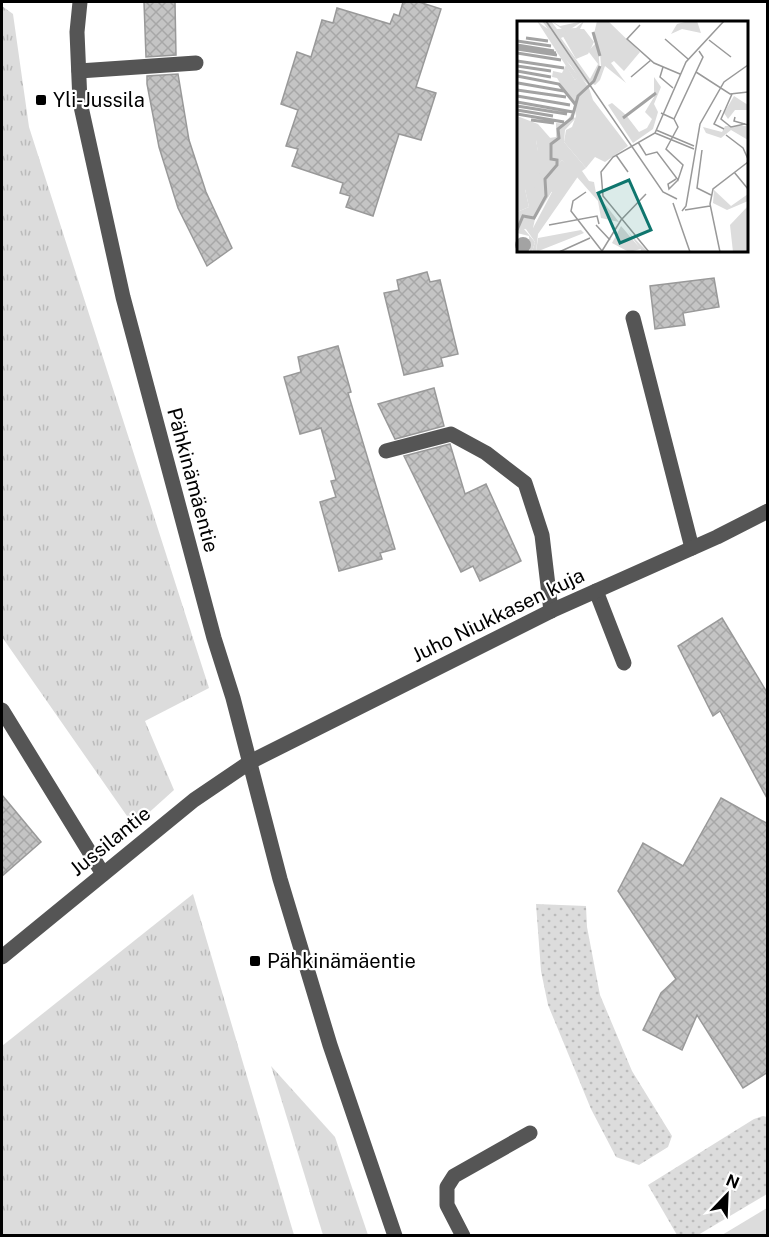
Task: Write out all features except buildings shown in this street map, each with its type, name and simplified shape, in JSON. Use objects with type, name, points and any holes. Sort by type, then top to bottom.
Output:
[{"type":"street","name":"Pähkinämäentie","points":[[80,2],[77,32],[80,102],[123,297],[280,879],[330,1045],[395,1236]]},
{"type":"street","points":[[79,71],[196,63]]},
{"type":"street","points":[[633,318],[692,548]]},
{"type":"street","points":[[386,451],[452,434],[486,453],[525,483],[542,535],[551,611]]},
{"type":"street","name":"Juho Niukkasen kuja","points":[[250,762],[551,611],[768,511]]},
{"type":"street","points":[[596,591],[624,663]]},
{"type":"street","points":[[2,710],[103,874]]},
{"type":"street","name":"Jussilantie","points":[[2,957],[194,800],[250,762]]},
{"type":"street","points":[[463,1236],[447,1205],[447,1187],[450,1182],[454,1176],[530,1133]]},
{"type":"green space","points":[[2,6],[13,14],[29,127],[209,688],[145,721],[174,790],[134,826],[2,637]]},
{"type":"green space","points":[[193,894],[294,1235],[2,1235],[2,1046]]},
{"type":"green space","points":[[536,904],[586,906],[587,927],[600,995],[632,1071],[672,1136],[668,1147],[639,1165],[616,1157],[591,1109],[548,1005],[541,971]]},
{"type":"green space","points":[[271,1066],[335,1137],[368,1235],[323,1235]]},
{"type":"green space","points":[[767,1117],[767,1194],[698,1235],[677,1235],[648,1185],[754,1119]]},
{"type":"green space","points":[[767,1208],[767,1235],[722,1235]]},
{"type":"place","name":"Yli-Jussila","points":[[41,100]]},
{"type":"place","name":"Pähkinämäentie","points":[[255,961]]}]
